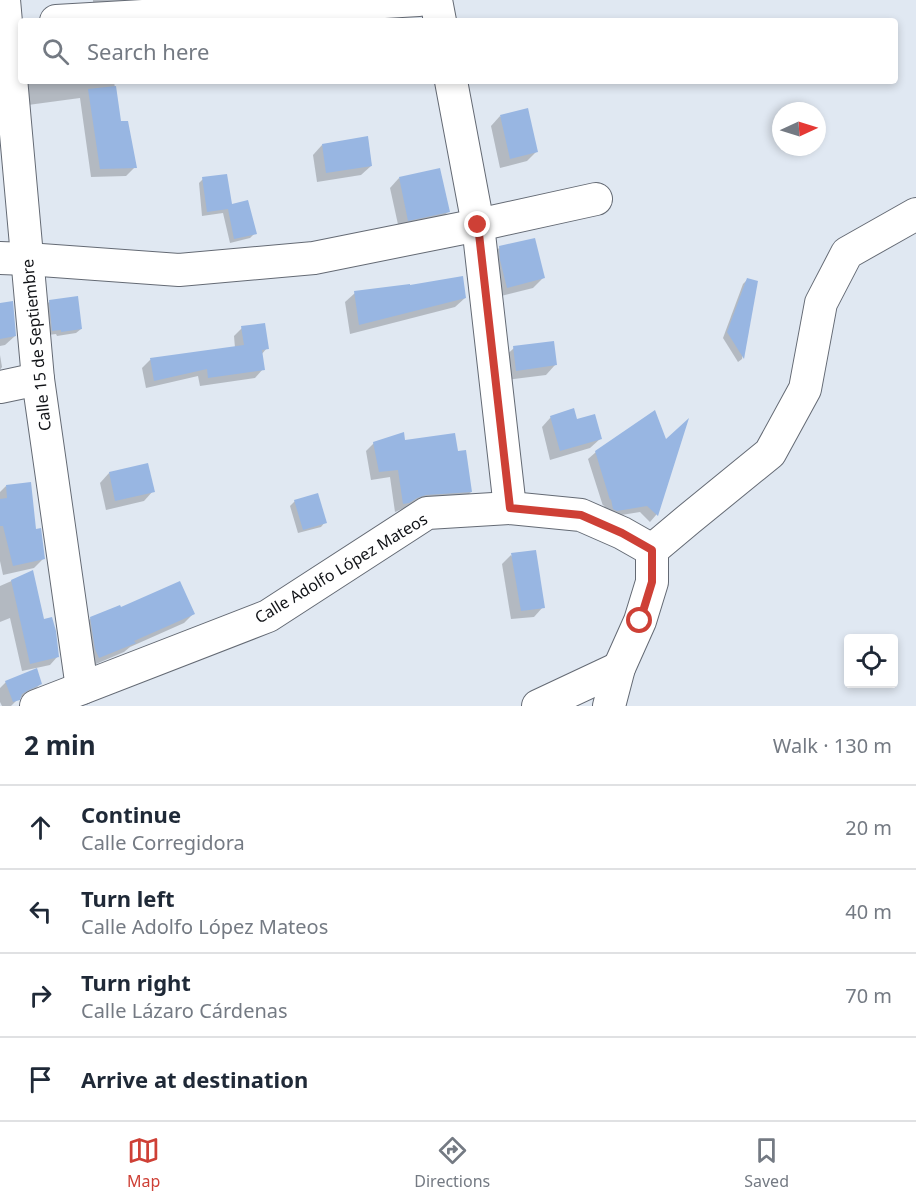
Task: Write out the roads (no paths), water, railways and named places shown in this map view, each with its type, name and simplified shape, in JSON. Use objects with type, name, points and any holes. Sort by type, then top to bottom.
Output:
[{"type":"street","points":[[108,18],[419,0]]},
{"type":"street","points":[[436,0],[439,18]]},
{"type":"street","name":"Calle 15 de Septiembre","points":[[8,18],[14,259],[38,379],[82,688]]},
{"type":"street","points":[[452,84],[478,225],[510,508]]},
{"type":"street","points":[[14,259],[179,270],[314,258],[596,199]]},
{"type":"street","points":[[609,706],[619,668],[640,621],[652,582],[652,550],[770,453],[805,389],[821,303],[847,253],[916,214]]},
{"type":"street","points":[[0,387],[38,379]]},
{"type":"street","name":"Calle Adolfo López Mateos","points":[[36,706],[268,616],[427,513],[510,508],[581,515],[622,533],[652,550]]},
{"type":"street","points":[[538,706],[619,668]]}]
